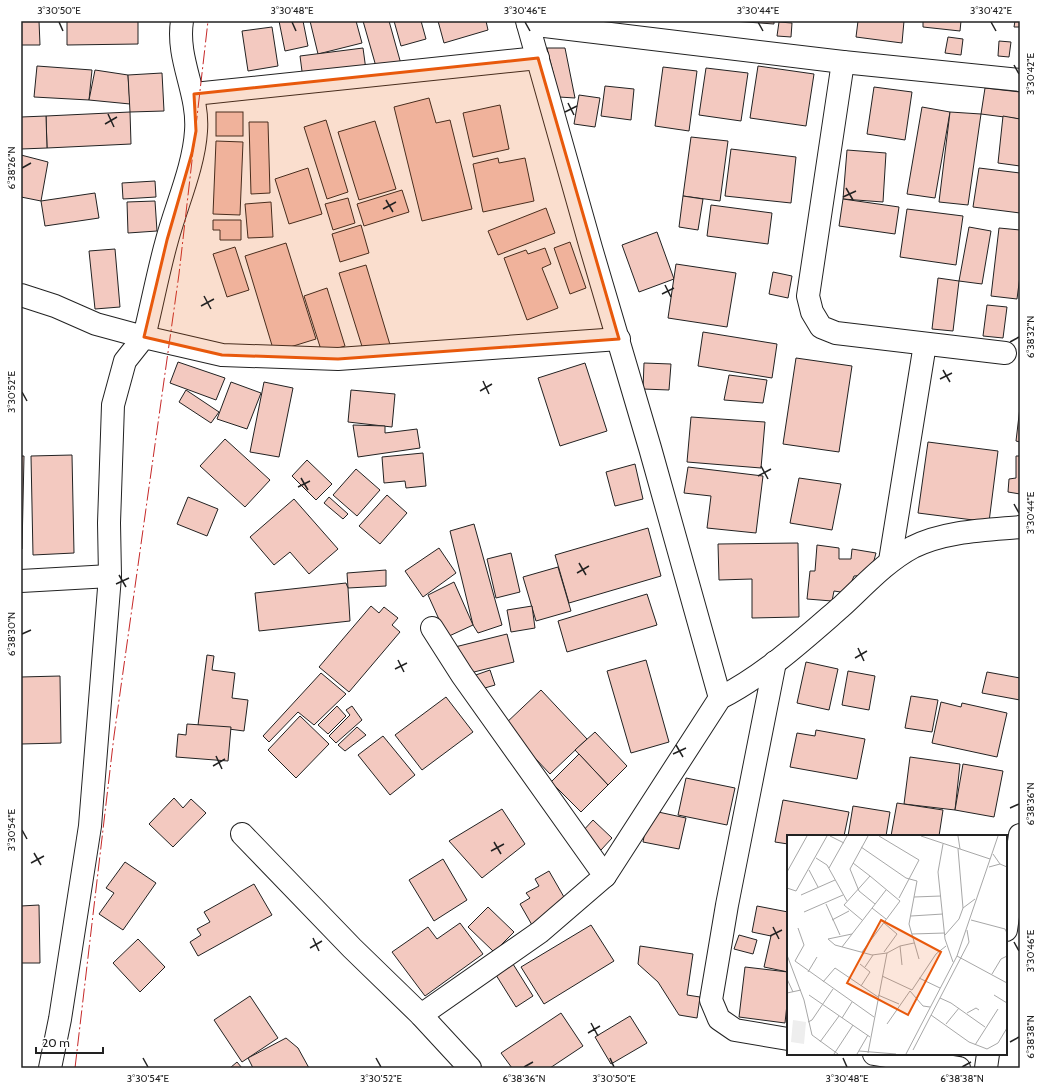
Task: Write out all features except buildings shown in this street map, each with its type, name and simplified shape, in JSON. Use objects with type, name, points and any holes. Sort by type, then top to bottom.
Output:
[{"type":"street","points":[[50,1068],[61,1012],[90,826],[110,576],[109,524],[113,405],[125,361],[144,337],[167,240],[192,153],[196,131],[194,94],[185,66],[180,35],[182,21]]},
{"type":"street","points":[[720,698],[528,22],[843,62],[1020,80]]},
{"type":"street","points":[[194,94],[538,58]]},
{"type":"street","points":[[843,62],[808,296],[812,312],[821,327],[836,333],[1005,353]]},
{"type":"street","points":[[21,295],[55,306],[96,324],[222,355],[338,359],[619,339]]},
{"type":"street","points":[[890,561],[925,344]]},
{"type":"street","points":[[421,1015],[540,932],[605,876],[720,698],[743,686],[775,662],[840,607],[890,561],[914,547],[944,537],[1020,527]]},
{"type":"street","points":[[21,582],[110,576]]},
{"type":"street","points":[[432,628],[467,681],[605,876]]},
{"type":"street","points":[[775,662],[727,905],[711,1000],[719,1019],[735,1030],[787,1039]]},
{"type":"street","points":[[242,834],[352,948],[421,1015],[470,1068]]},
{"type":"street","points":[[1007,923],[1020,835]]},
{"type":"street","points":[[880,1055],[959,1068]]},
{"type":"street","points":[[986,1068],[988,1055]]},
{"type":"highlighted area","points":[[538,58],[619,339],[338,359],[222,355],[144,337],[167,240],[192,153],[196,131],[194,94]]},
{"type":"power","points":[[75,1068],[114,736],[179,274],[208,21]]}]
